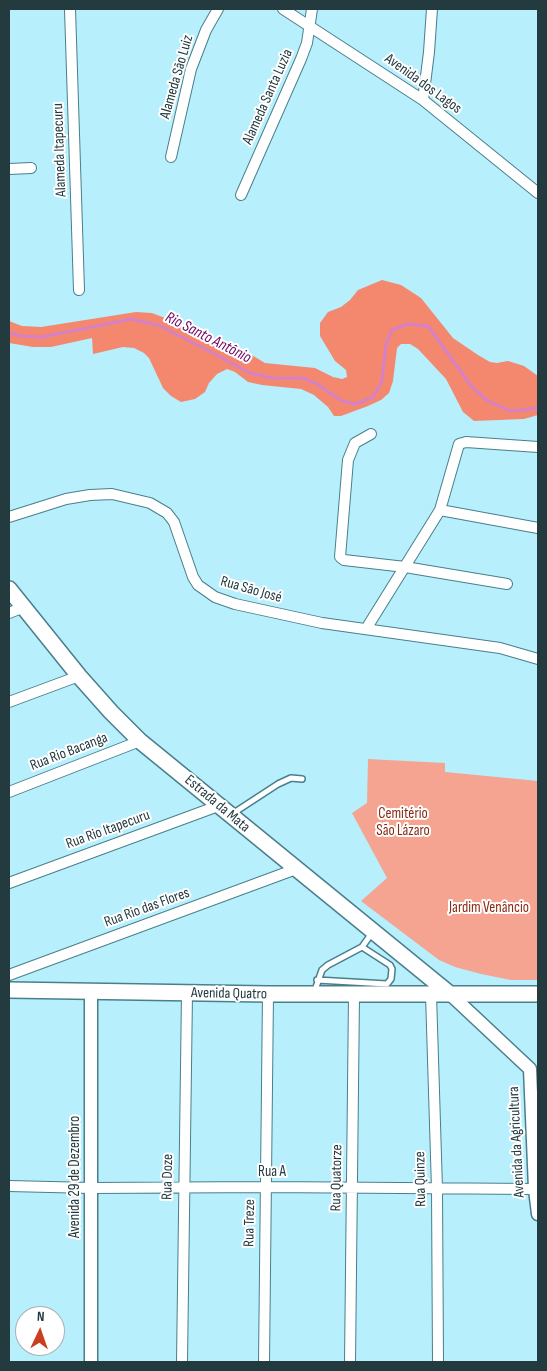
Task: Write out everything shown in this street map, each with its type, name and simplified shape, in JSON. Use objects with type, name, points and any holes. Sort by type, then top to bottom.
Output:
[{"type":"main road","name":"Estrada da Mata","points":[[9,589],[79,676],[140,741],[450,994]]},
{"type":"main road","name":"Avenida Quatro","points":[[9,990],[268,994],[315,987],[354,995],[538,994]]},
{"type":"street","name":"Alameda Itapecuru","points":[[70,9],[79,290]]},
{"type":"street","name":"Alameda São Luiz","points":[[171,157],[191,69],[206,30],[218,9]]},
{"type":"street","name":"Avenida dos Lagos","points":[[283,9],[423,100],[538,193]]},
{"type":"street","name":"Alameda Santa Luzia","points":[[241,196],[308,43],[312,9]]},
{"type":"street","points":[[423,100],[432,9]]},
{"type":"street","points":[[9,169],[31,168]]},
{"type":"street","points":[[371,434],[355,443],[348,460],[340,557],[344,560],[405,567],[507,584]]},
{"type":"street","points":[[366,629],[440,510],[459,444],[466,442],[538,447]]},
{"type":"street","name":"Rua São José","points":[[9,517],[66,499],[90,495],[112,494],[150,503],[167,513],[174,522],[193,577],[205,591],[235,604],[322,623],[500,648],[538,659]]},
{"type":"street","points":[[440,510],[538,528]]},
{"type":"street","points":[[9,613],[24,608]]},
{"type":"street","points":[[9,702],[79,676]]},
{"type":"street","name":"Rua Rio Bacanga","points":[[9,792],[140,741]]},
{"type":"street","name":"Rua Rio Itapecuru","points":[[9,883],[224,810]]},
{"type":"street","name":"Rua Rio das Flores","points":[[9,975],[296,869]]},
{"type":"street","name":"Avenida 29 de Dezembro","points":[[91,992],[91,1362]]},
{"type":"street","name":"Rua Doze","points":[[182,1362],[187,993]]},
{"type":"street","name":"Rua Treze","points":[[264,1362],[268,994]]},
{"type":"street","name":"Rua Quinze","points":[[431,994],[437,1189],[438,1362]]},
{"type":"street","points":[[450,994],[534,1072]]},
{"type":"street","name":"Rua Quatorze","points":[[350,1362],[354,995]]},
{"type":"street","name":"Avenida da Agricultura","points":[[534,1072],[538,1214]]},
{"type":"street","name":"Rua A","points":[[9,1186],[91,1188],[352,1187],[536,1189]]},
{"type":"lane","points":[[224,810],[291,778],[302,779]]},
{"type":"lane","points":[[362,947],[390,964],[392,969],[391,979],[387,984],[315,987],[322,970],[362,947],[373,932]]},
{"type":"green space","points":[[368,759],[445,763],[445,772],[538,781],[538,980],[511,980],[481,974],[455,967],[439,960],[361,901],[387,878],[352,813],[367,803]]},
{"type":"shaded area","points":[[382,280],[401,285],[421,298],[453,338],[478,355],[490,362],[508,361],[524,366],[538,376],[538,415],[524,419],[474,421],[463,412],[446,379],[418,349],[410,344],[401,344],[397,348],[393,381],[389,393],[381,400],[368,406],[341,416],[334,416],[328,407],[314,395],[301,389],[248,382],[235,372],[227,369],[217,374],[209,383],[205,392],[195,399],[181,402],[163,388],[149,358],[144,353],[134,348],[123,347],[93,354],[92,338],[51,347],[33,347],[9,343],[9,321],[22,326],[41,327],[136,312],[152,313],[229,347],[245,351],[265,363],[315,368],[333,377],[342,379],[347,377],[346,370],[335,361],[320,336],[320,323],[328,312],[341,307],[358,290]]},
{"type":"waterway","name":"Rio Santo Antônio","points":[[9,332],[20,336],[42,337],[131,319],[158,325],[250,373],[272,378],[303,378],[317,384],[342,401],[356,404],[373,397],[382,381],[386,344],[392,330],[408,324],[428,326],[472,387],[488,401],[510,411],[538,407]]},
{"type":"park label","name":"Cemitério São Lázaro","points":[[403,822]]},
{"type":"park label","name":"Jardim Venâncio","points":[[489,908]]}]
